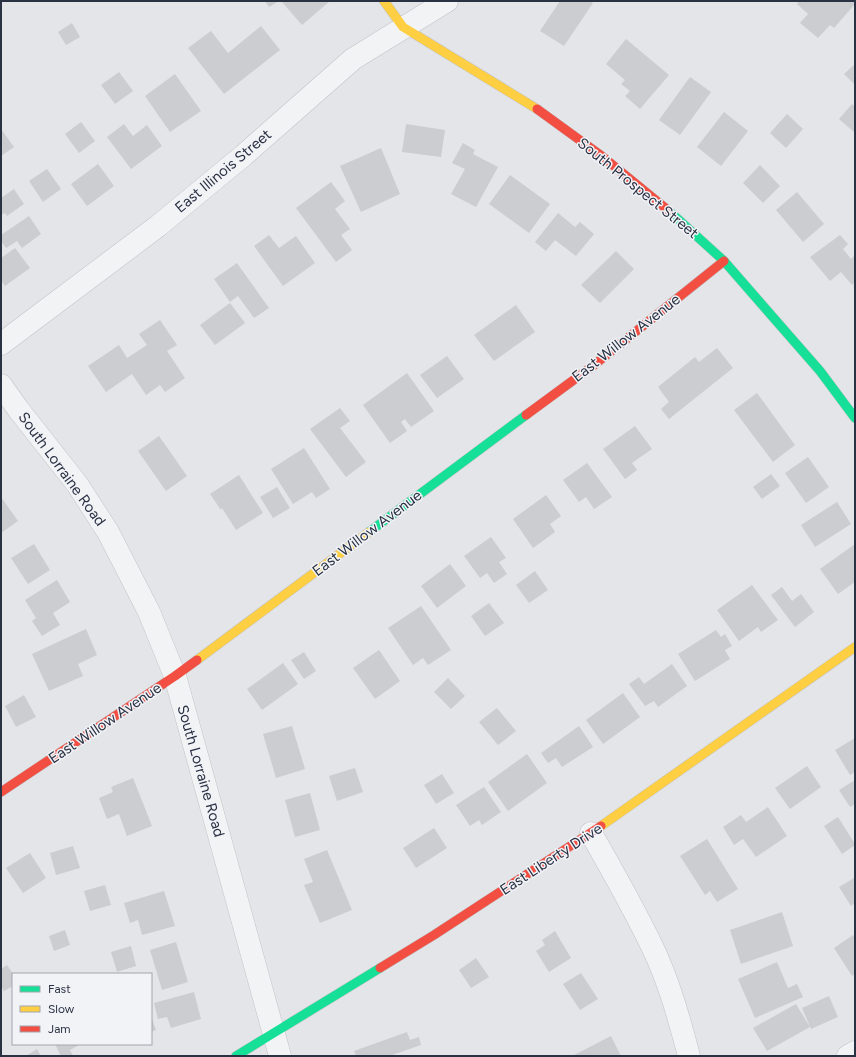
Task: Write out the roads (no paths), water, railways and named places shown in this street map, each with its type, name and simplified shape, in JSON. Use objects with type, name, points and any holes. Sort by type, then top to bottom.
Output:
[{"type":"street","name":"South Prospect Street","points":[[384,1],[403,28],[538,110],[603,157],[649,194],[724,261],[820,371],[855,418]]},
{"type":"street","name":"East Illinois Street","points":[[1,344],[158,226],[244,155],[353,59],[447,1]]},
{"type":"street","name":"East Willow Avenue","points":[[1,792],[175,676],[594,365],[724,261]]},
{"type":"street","name":"South Lorraine Road","points":[[1,385],[77,484],[108,532],[149,612],[175,676],[280,1056]]},
{"type":"street","name":"East Liberty Drive","points":[[236,1056],[434,935],[591,833],[855,647]]},
{"type":"street","points":[[591,833],[637,914],[657,958],[680,1022],[689,1056]]},
{"type":"street","points":[[848,1056],[855,1052]]}]
